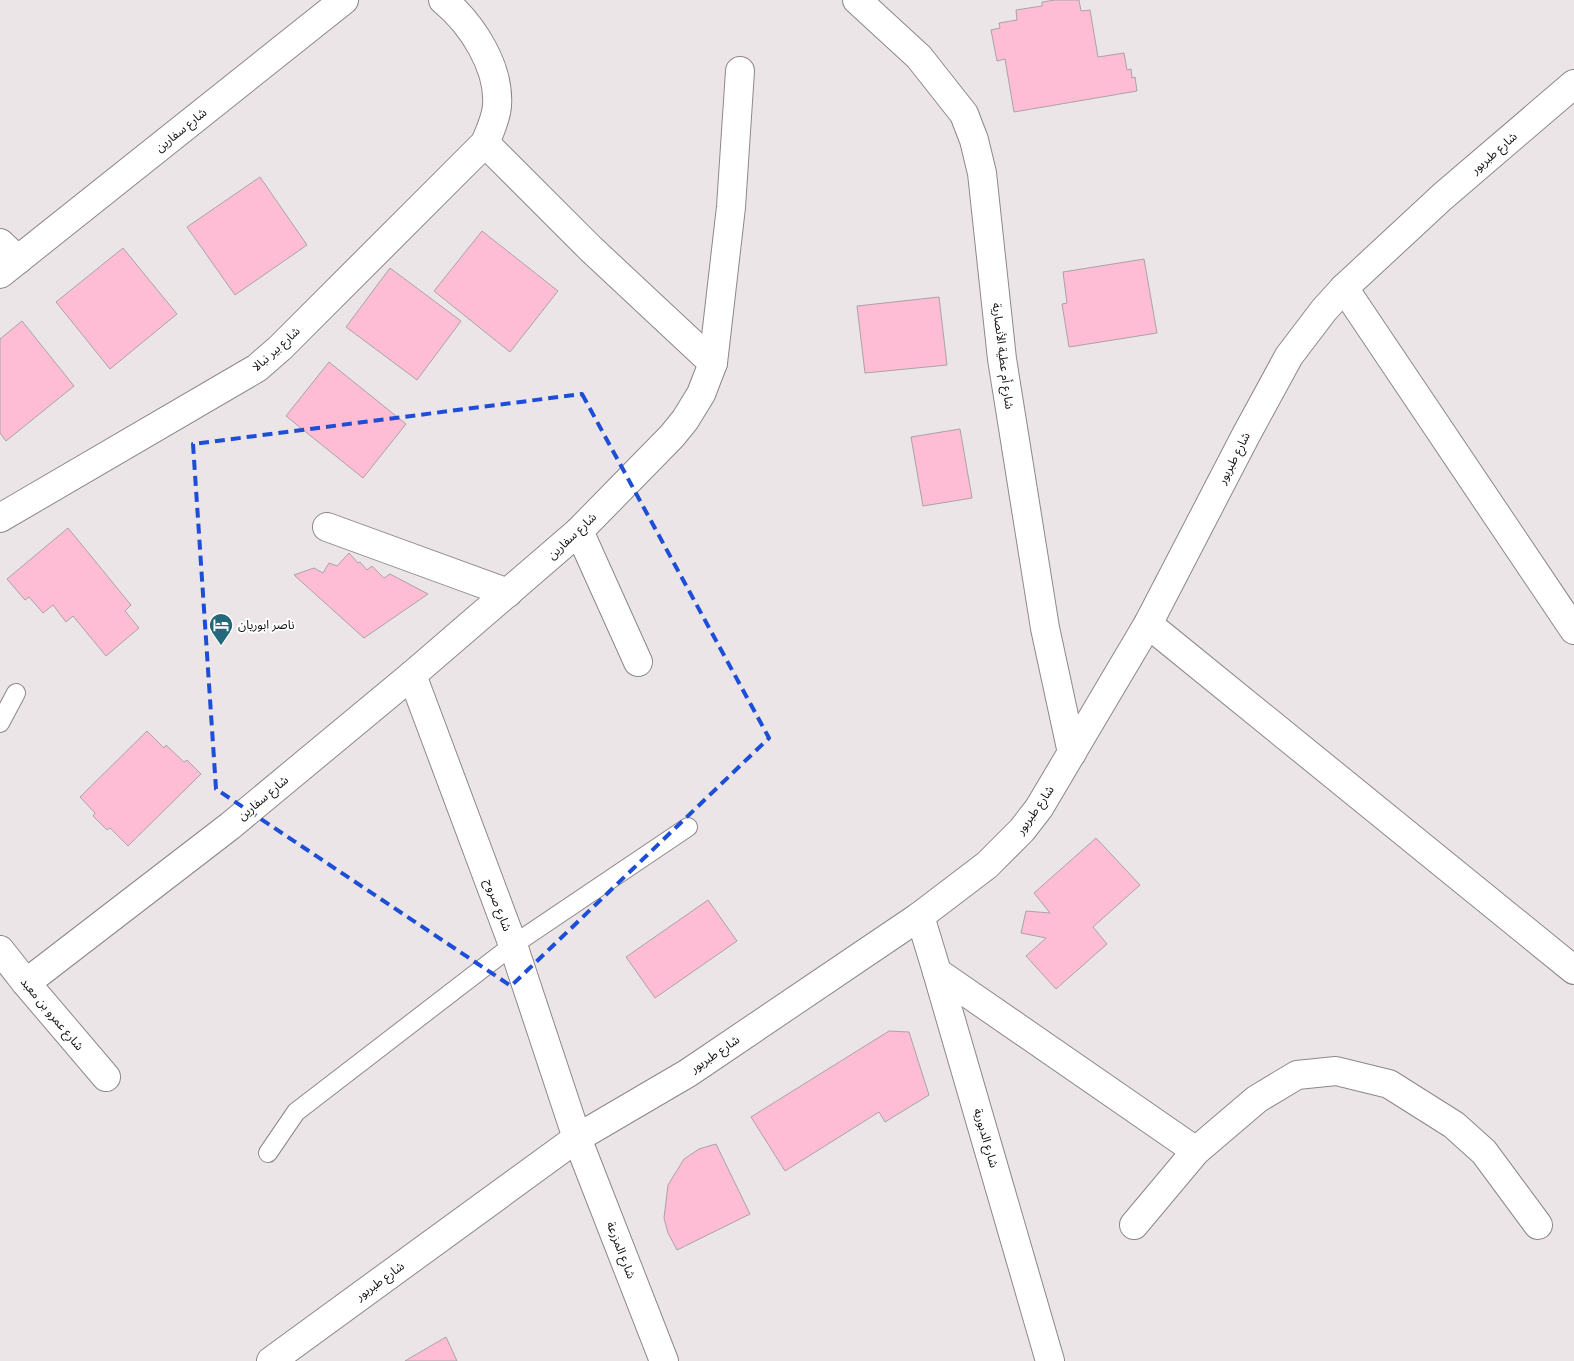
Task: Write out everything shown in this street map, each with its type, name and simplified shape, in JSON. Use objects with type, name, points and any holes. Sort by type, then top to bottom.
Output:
[{"type":"street","name":"شارع سفارين","points":[[6,259],[344,0]]},
{"type":"street","points":[[443,0],[454,9],[474,32],[490,64],[497,92],[497,107],[493,125],[485,143],[591,250],[713,362]]},
{"type":"street","name":"شارع أم عطية الأنصارية","points":[[856,0],[925,64],[964,114],[974,140],[982,173],[1002,359],[1038,589],[1072,753]]},
{"type":"street","name":"شارع سفارين","points":[[26,983],[230,826],[412,675],[579,531],[680,426],[701,394],[713,362],[731,207],[740,71]]},
{"type":"street","name":"شارع طبربور","points":[[281,1358],[577,1138],[688,1073],[920,916],[987,866],[1022,830],[1039,808],[1072,753],[1148,624],[1289,356],[1344,288],[1442,197],[1574,84]]},
{"type":"street","name":"شارع بير نبالا","points":[[0,518],[257,368],[280,348],[485,143]]},
{"type":"street","points":[[1344,288],[1574,630]]},
{"type":"street","points":[[326,527],[508,593]]},
{"type":"street","points":[[579,531],[638,662]]},
{"type":"street","points":[[1148,624],[1574,970]]},
{"type":"street","name":"شارع صروح","points":[[412,675],[514,945],[577,1138]]},
{"type":"street","name":"شارع الدبورية","points":[[920,916],[938,972],[1050,1361]]},
{"type":"street","name":"شارع عمرو بن معبد","points":[[1,954],[106,1077]]},
{"type":"street","points":[[938,972],[1196,1151]]},
{"type":"street","points":[[1134,1225],[1196,1151],[1257,1099],[1297,1075],[1336,1071],[1389,1084],[1454,1125],[1484,1152],[1538,1225]]},
{"type":"street","name":"شارع المزرعة","points":[[577,1138],[664,1361]]},
{"type":"lane","points":[[0,723],[16,694]]},
{"type":"lane","points":[[268,1153],[296,1112],[514,945],[688,827]]},
{"type":"highlighted area","points":[[582,394],[769,738],[511,986],[216,789],[193,444]]},
{"type":"building","points":[[1079,0],[1081,11],[1090,10],[1098,57],[1124,53],[1127,70],[1131,69],[1132,78],[1135,77],[1137,91],[1014,112],[1005,59],[997,61],[991,30],[1000,28],[999,23],[1017,20],[1016,10],[1042,6],[1042,2]]},
{"type":"building","points":[[260,177],[307,245],[235,295],[187,227]]},
{"type":"building","points":[[482,231],[558,291],[510,352],[434,291]]},
{"type":"building","points":[[123,248],[177,314],[110,369],[56,302]]},
{"type":"building","points":[[1144,259],[1157,333],[1069,347],[1062,304],[1067,303],[1063,272]]},
{"type":"building","points":[[390,268],[461,321],[417,380],[346,327]]},
{"type":"building","points":[[939,297],[947,365],[865,373],[857,306]]},
{"type":"building","points":[[22,321],[74,386],[6,441],[0,433],[0,339]]},
{"type":"building","points":[[329,362],[406,424],[363,478],[286,416]]},
{"type":"building","points":[[960,429],[972,498],[923,506],[911,437]]},
{"type":"building","points":[[68,528],[131,605],[125,611],[139,628],[106,656],[73,616],[66,622],[53,605],[43,613],[29,597],[25,600],[7,579]]},
{"type":"building","points":[[349,553],[367,570],[372,566],[384,578],[390,574],[428,594],[364,638],[294,575],[314,568],[323,573],[329,563],[337,566]]},
{"type":"building","points":[[147,731],[164,748],[166,745],[184,762],[187,760],[201,774],[128,846],[110,828],[107,830],[93,816],[95,813],[80,797]]},
{"type":"building","points":[[1096,838],[1140,885],[1093,927],[1107,944],[1056,989],[1026,956],[1046,938],[1021,933],[1026,911],[1050,913],[1034,893]]},
{"type":"building","points":[[708,900],[737,941],[655,998],[626,957]]},
{"type":"building","points":[[889,1031],[909,1032],[929,1095],[885,1122],[879,1112],[785,1171],[751,1117]]},
{"type":"building","points":[[716,1144],[750,1214],[677,1250],[668,1233],[664,1218],[668,1185],[684,1159],[699,1149]]},
{"type":"building","points":[[446,1337],[457,1361],[405,1361]]},
{"type":"place","name":"ناصر ابوريان","points":[[221,646]]}]
